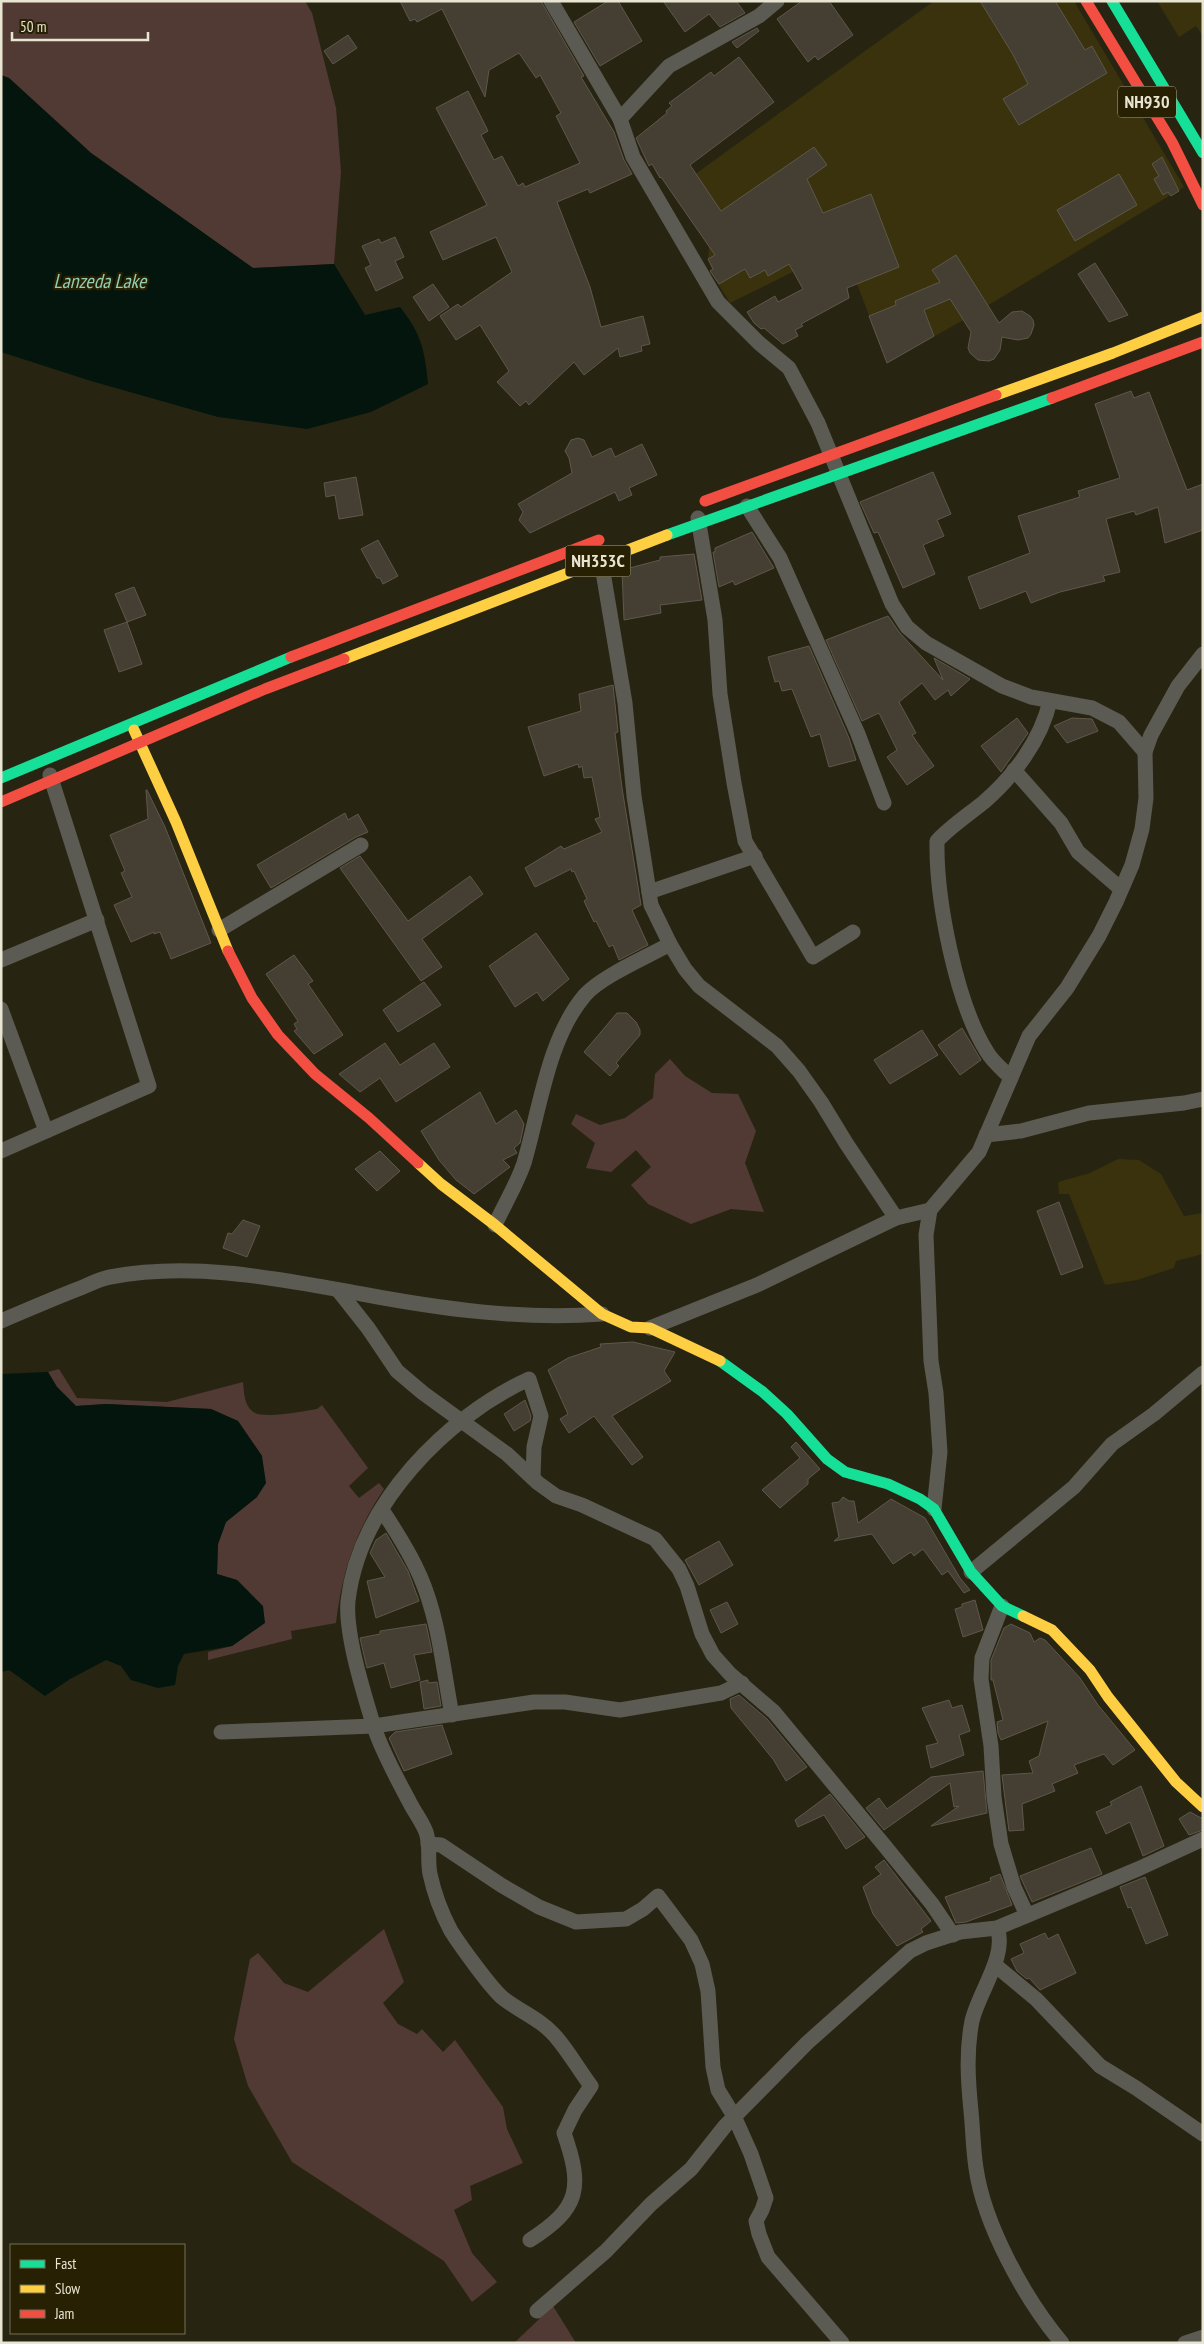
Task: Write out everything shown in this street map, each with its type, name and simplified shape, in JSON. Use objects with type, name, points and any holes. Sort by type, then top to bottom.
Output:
[{"type":"main road","name":"NH930","points":[[1086,1],[1172,142],[1203,205]]},
{"type":"main road","name":"NH930","points":[[1112,1],[1203,153]]},
{"type":"main road","points":[[696,504],[1113,353],[1203,317]]},
{"type":"main road","name":"NH353C","points":[[1,802],[265,689],[699,522],[1112,377],[1203,342]]},
{"type":"main road","name":"NH353C","points":[[1,778],[309,649],[614,534]]},
{"type":"main road","points":[[131,723],[176,822],[219,930],[252,998],[278,1035],[315,1074],[368,1118],[441,1184],[495,1225],[602,1314],[630,1327],[650,1328],[714,1356],[739,1373],[787,1414],[827,1458],[846,1472],[888,1484],[920,1499],[934,1509],[971,1572],[1002,1606],[1052,1630],[1090,1670],[1108,1697],[1176,1782],[1203,1807]]},
{"type":"street","points":[[551,1],[620,119],[633,157],[718,302],[759,343],[789,368],[818,423],[892,604],[907,627],[926,643],[1002,686],[1031,697],[1092,708],[1119,722],[1145,752]]},
{"type":"street","points":[[620,119],[669,66],[759,16],[777,1]]},
{"type":"street","points":[[696,504],[715,620],[720,694],[745,841],[813,957],[853,932]]},
{"type":"street","points":[[747,506],[780,558],[858,734],[884,803]]},
{"type":"street","points":[[600,560],[625,703],[634,796],[651,905],[670,944],[685,969],[699,986],[777,1046],[799,1071],[896,1218]]},
{"type":"street","points":[[934,1509],[940,1452],[936,1393],[931,1360],[926,1235],[930,1210],[979,1152],[1029,1036],[1067,988],[1099,936],[1132,865],[1142,829],[1146,798],[1145,752],[1151,735],[1178,686],[1203,654]]},
{"type":"street","points":[[1011,1078],[988,1054],[978,1036],[963,998],[948,933],[936,864],[937,841],[1005,782],[1032,745],[1046,721],[1050,701]]},
{"type":"street","points":[[1,1150],[149,1086],[98,920],[52,780],[43,760]]},
{"type":"street","points":[[1014,770],[1061,823],[1078,852],[1122,889]]},
{"type":"street","points":[[219,930],[361,846]]},
{"type":"street","points":[[649,892],[755,856]]},
{"type":"street","points":[[1,960],[98,920]]},
{"type":"street","points":[[495,1225],[523,1164],[535,1116],[568,1019],[586,994],[612,975],[670,944]]},
{"type":"street","points":[[1,1009],[8,1048],[46,1131]]},
{"type":"street","points":[[986,1134],[1020,1131],[1089,1113],[1184,1103],[1203,1099]]},
{"type":"street","points":[[650,1328],[757,1284],[896,1218],[930,1210]]},
{"type":"street","points":[[1,1321],[108,1278],[156,1271],[209,1271],[299,1282],[474,1312],[562,1317],[602,1314]]},
{"type":"street","points":[[338,1290],[368,1328],[397,1371],[507,1454],[556,1496],[582,1505],[655,1540],[679,1568],[687,1586],[702,1634],[712,1655],[774,1712],[932,1904],[953,1935]]},
{"type":"street","points":[[971,1572],[1074,1487],[1112,1444],[1154,1414],[1203,1373]]},
{"type":"street","points":[[530,2240],[551,2226],[566,2211],[576,2188],[574,2163],[564,2133],[575,2110],[591,2086],[556,2037],[540,2022],[502,1998],[451,1930],[438,1901],[429,1873],[426,1832],[390,1766],[374,1726],[349,1632],[348,1601],[359,1557],[396,1486],[460,1420],[504,1391],[529,1379],[541,1416],[534,1447],[533,1478]]},
{"type":"street","points":[[382,1510],[406,1547],[421,1578],[435,1624],[452,1715]]},
{"type":"street","points":[[1002,1606],[982,1658],[981,1679],[991,1746],[994,1796],[1001,1844],[1014,1887],[1026,1915]]},
{"type":"street","points":[[221,1732],[374,1726],[534,1702],[565,1702],[620,1710],[720,1693],[742,1684]]},
{"type":"street","points":[[537,2311],[606,2251],[651,2204],[691,2169],[734,2116],[807,2043],[910,1951],[926,1943],[953,1935],[997,1928],[1129,1873],[1203,1839]]},
{"type":"street","points":[[428,1844],[441,1845],[501,1885],[539,1907],[576,1922],[626,1919],[643,1910],[658,1896],[691,1940],[702,1964],[709,1999],[713,2067],[718,2090],[734,2116],[751,2154],[766,2198],[756,2221],[758,2234],[768,2257],[839,2342]]},
{"type":"street","points":[[997,1928],[1000,1937],[994,1965],[972,2020],[967,2060],[976,2169],[986,2205],[1007,2257],[1032,2302],[1062,2343]]},
{"type":"street","points":[[994,1965],[1036,1999],[1100,2066],[1203,2134]]},
{"type":"street","points":[[1185,2343],[1203,2337]]},
{"type":"shaded area","points":[[1,1],[305,1],[312,13],[336,108],[341,172],[334,264],[253,268],[91,153],[9,78],[1,75]]},
{"type":"shaded area","points":[[934,1],[1074,1],[1184,187],[967,318],[887,363],[843,247],[730,303],[710,271],[713,269],[708,259],[709,247],[672,191]]},
{"type":"shaded area","points":[[1157,1],[1203,1],[1203,36],[1196,26],[1179,37]]},
{"type":"shaded area","points":[[670,1059],[685,1076],[712,1093],[738,1094],[756,1131],[745,1163],[764,1212],[731,1209],[691,1224],[648,1204],[631,1185],[651,1167],[636,1150],[611,1172],[586,1168],[595,1143],[571,1124],[576,1114],[600,1125],[625,1118],[653,1098],[655,1074]]},
{"type":"shaded area","points":[[1118,1159],[1139,1160],[1161,1174],[1184,1216],[1203,1213],[1203,1254],[1176,1261],[1174,1268],[1137,1280],[1105,1285],[1069,1194],[1059,1194],[1058,1182],[1090,1173]]},
{"type":"shaded area","points":[[59,1369],[77,1398],[167,1402],[243,1382],[247,1405],[257,1414],[293,1413],[317,1409],[322,1405],[368,1468],[349,1486],[359,1498],[379,1483],[384,1489],[365,1521],[351,1553],[342,1587],[336,1623],[291,1631],[292,1639],[208,1660],[208,1652],[232,1646],[265,1622],[248,1591],[237,1580],[217,1574],[218,1544],[226,1522],[257,1497],[262,1456],[238,1421],[211,1409],[106,1404],[76,1406],[57,1387],[48,1372]]},
{"type":"shaded area","points":[[384,1929],[404,1982],[383,2003],[398,2024],[417,2034],[422,2029],[443,2052],[455,2040],[503,2107],[507,2129],[523,2163],[470,2186],[472,2200],[454,2210],[472,2253],[497,2282],[472,2302],[444,2261],[292,2162],[248,2086],[234,2039],[250,1959],[258,1953],[284,1983],[308,1992]]},
{"type":"shaded area","points":[[553,2306],[576,2343],[514,2343]]},
{"type":"water","name":"Lanzeda Lake","points":[[1,75],[9,78],[91,153],[253,268],[334,264],[365,315],[400,307],[413,325],[421,343],[428,384],[371,412],[307,429],[218,417],[91,381],[1,352]]},
{"type":"water","points":[[48,1372],[57,1387],[76,1406],[106,1404],[211,1409],[238,1421],[262,1456],[266,1483],[257,1497],[226,1522],[218,1544],[217,1574],[237,1580],[263,1606],[265,1623],[232,1646],[184,1654],[178,1666],[175,1685],[158,1688],[131,1680],[121,1666],[106,1660],[70,1679],[45,1696],[9,1670],[1,1672],[1,1374]]},
{"type":"building","points":[[400,1],[541,1],[584,76],[581,77],[614,132],[624,160],[632,174],[590,193],[588,189],[557,202],[590,287],[601,327],[643,316],[650,344],[641,346],[642,351],[620,357],[618,348],[584,375],[574,362],[529,405],[526,401],[520,406],[497,382],[509,371],[480,325],[456,340],[440,316],[458,304],[461,307],[512,272],[496,237],[443,260],[430,232],[487,205],[436,108],[468,91],[488,131],[481,135],[494,160],[502,156],[518,186],[523,183],[525,187],[580,163],[556,116],[561,113],[540,75],[536,78],[519,53],[489,70],[485,97],[442,9],[417,22],[415,19],[410,21]]},
{"type":"building","points":[[608,1],[618,1],[642,41],[600,66],[574,22]]},
{"type":"building","points":[[663,1],[736,1],[745,13],[720,27],[709,14],[685,32]]},
{"type":"building","points":[[802,1],[829,1],[853,35],[818,60],[815,56],[808,62],[777,19]]},
{"type":"building","points":[[980,1],[1055,1],[1085,50],[1092,46],[1107,73],[1019,125],[1003,99],[1028,84],[1012,53]]},
{"type":"building","points":[[757,28],[759,31],[737,48],[732,42]]},
{"type":"building","points":[[348,35],[357,48],[333,64],[324,51]]},
{"type":"building","points":[[739,57],[774,102],[690,165],[721,211],[814,147],[827,165],[807,179],[823,213],[871,194],[899,267],[847,288],[849,298],[801,324],[803,326],[795,330],[798,336],[783,344],[764,328],[761,329],[754,323],[747,312],[775,296],[778,302],[803,289],[789,264],[768,276],[765,270],[750,278],[745,269],[719,284],[710,271],[713,269],[708,259],[715,255],[652,164],[649,166],[636,138],[667,113],[666,111],[672,106],[669,103],[711,72],[714,76]]},
{"type":"building","points":[[1162,157],[1179,191],[1171,196],[1168,192],[1163,195],[1154,179],[1159,176],[1152,164]]},
{"type":"building","points":[[1119,174],[1137,205],[1075,241],[1057,210]]},
{"type":"building","points":[[395,237],[404,257],[395,261],[403,278],[376,291],[365,268],[371,265],[362,246],[379,239],[381,243]]},
{"type":"building","points":[[956,255],[999,323],[1012,312],[1022,311],[1033,320],[1034,325],[1031,334],[1028,338],[1018,340],[1002,337],[1000,350],[994,359],[989,361],[978,360],[970,353],[968,348],[971,332],[950,299],[924,310],[934,336],[887,363],[869,316],[896,305],[895,301],[940,282],[932,270]]},
{"type":"building","points":[[1095,263],[1128,315],[1109,322],[1078,274]]},
{"type":"building","points":[[433,284],[449,307],[429,321],[413,297]]},
{"type":"building","points":[[1131,391],[1134,398],[1149,392],[1187,490],[1203,484],[1203,530],[1165,543],[1158,507],[1136,515],[1134,511],[1106,519],[1120,572],[1103,576],[1105,581],[1060,592],[1031,603],[1026,591],[980,609],[968,577],[1030,553],[1018,516],[1080,497],[1078,491],[1120,478],[1095,404]]},
{"type":"building","points":[[578,438],[584,440],[592,457],[611,448],[615,457],[642,444],[657,475],[629,488],[632,495],[619,501],[615,492],[530,533],[519,520],[523,512],[518,504],[572,473],[569,458],[565,451],[571,440]]},
{"type":"building","points":[[933,472],[951,514],[937,520],[944,536],[923,545],[935,574],[903,588],[878,532],[874,533],[860,502]]},
{"type":"building","points":[[356,477],[363,515],[339,519],[335,495],[326,497],[324,483]]},
{"type":"building","points":[[752,532],[774,568],[735,585],[733,581],[719,587],[713,552],[715,552],[715,548]]},
{"type":"building","points":[[378,540],[398,576],[383,584],[380,578],[377,578],[361,549]]},
{"type":"building","points":[[694,554],[702,600],[660,605],[661,613],[624,620],[622,570],[660,560],[660,557]]},
{"type":"building","points":[[134,587],[146,615],[127,622],[115,594]]},
{"type":"building","points":[[888,616],[899,632],[943,680],[934,658],[970,679],[951,696],[948,690],[935,700],[922,683],[899,702],[916,733],[912,735],[934,766],[907,785],[887,757],[897,750],[879,713],[862,721],[826,640]]},
{"type":"building","points":[[127,622],[142,664],[119,672],[104,630]]},
{"type":"building","points":[[809,646],[849,738],[856,760],[829,767],[820,734],[811,737],[792,689],[782,691],[779,681],[775,682],[768,657]]},
{"type":"building","points":[[613,685],[618,732],[615,733],[622,788],[641,905],[632,910],[648,945],[619,960],[613,945],[609,947],[596,921],[594,922],[584,901],[587,899],[574,871],[572,872],[571,869],[535,887],[525,868],[561,846],[564,849],[602,832],[595,819],[600,817],[592,777],[584,778],[582,766],[579,768],[578,764],[544,776],[528,727],[581,711],[579,694]]},
{"type":"building","points":[[1017,718],[1028,733],[1001,772],[981,746]]},
{"type":"building","points":[[1072,718],[1092,719],[1098,731],[1067,743],[1054,726]]},
{"type":"building","points":[[146,790],[165,827],[211,943],[171,959],[160,932],[154,934],[154,932],[131,942],[114,905],[132,897],[121,873],[125,871],[110,835],[148,819]]},
{"type":"building","points":[[345,813],[348,820],[358,814],[368,832],[356,837],[271,888],[257,865]]},
{"type":"building","points":[[360,856],[408,921],[470,876],[483,894],[422,939],[442,967],[421,981],[340,868]]},
{"type":"building","points":[[536,933],[569,979],[543,1001],[537,992],[515,1007],[489,966]]},
{"type":"building","points":[[294,955],[313,981],[308,984],[343,1035],[314,1054],[294,1031],[297,1029],[294,1024],[298,1021],[266,974]]},
{"type":"building","points":[[424,982],[441,1005],[398,1032],[383,1010]]},
{"type":"building","points":[[617,1013],[627,1013],[636,1022],[640,1035],[616,1063],[619,1066],[610,1076],[584,1052]]},
{"type":"building","points":[[962,1028],[981,1060],[960,1075],[938,1045]]},
{"type":"building","points":[[922,1030],[938,1055],[890,1084],[874,1060]]},
{"type":"building","points":[[385,1043],[400,1065],[434,1043],[450,1067],[396,1102],[380,1078],[360,1092],[339,1074]]},
{"type":"building","points":[[480,1092],[496,1124],[516,1110],[524,1124],[520,1143],[514,1148],[517,1153],[503,1160],[510,1167],[474,1194],[456,1180],[439,1160],[421,1131]]},
{"type":"building","points":[[380,1151],[400,1171],[377,1191],[355,1169]]},
{"type":"building","points":[[1059,1202],[1083,1267],[1061,1275],[1037,1211]]},
{"type":"building","points":[[243,1220],[260,1226],[247,1257],[223,1248],[228,1233],[232,1234]]},
{"type":"building","points":[[633,1342],[675,1352],[664,1371],[671,1381],[612,1416],[643,1457],[632,1465],[594,1416],[569,1433],[560,1419],[568,1414],[548,1370],[568,1358],[601,1347],[600,1344]]},
{"type":"building","points":[[525,1400],[531,1416],[530,1421],[514,1431],[504,1414]]},
{"type":"building","points":[[796,1442],[820,1469],[808,1479],[808,1484],[780,1508],[762,1490],[800,1458],[791,1447]]},
{"type":"building","points":[[843,1497],[849,1501],[854,1501],[858,1523],[891,1499],[925,1518],[960,1578],[970,1590],[964,1593],[948,1571],[942,1575],[923,1549],[914,1556],[911,1552],[893,1564],[872,1534],[834,1541],[839,1537],[832,1503],[839,1502]]},
{"type":"building","points":[[386,1533],[408,1571],[419,1601],[376,1618],[367,1581],[385,1577],[370,1553],[376,1540]]},
{"type":"building","points":[[719,1541],[733,1565],[699,1585],[685,1560]]},
{"type":"building","points":[[975,1600],[983,1630],[963,1637],[955,1609],[962,1607],[962,1604]]},
{"type":"building","points":[[727,1602],[738,1624],[721,1633],[710,1610]]},
{"type":"building","points":[[426,1624],[432,1652],[414,1655],[420,1680],[391,1688],[384,1663],[367,1668],[360,1638],[380,1634],[380,1631]]},
{"type":"building","points":[[1011,1624],[1030,1633],[1034,1642],[1040,1638],[1045,1640],[1080,1678],[1098,1705],[1135,1750],[1113,1765],[1104,1754],[1074,1765],[1078,1773],[1052,1784],[1055,1791],[1022,1804],[1024,1830],[1009,1831],[1002,1775],[1033,1773],[1029,1761],[1039,1756],[1048,1721],[1001,1740],[998,1733],[997,1722],[1003,1720],[993,1680],[991,1680],[991,1660],[1004,1628]]},
{"type":"building","points":[[428,1680],[428,1683],[437,1682],[441,1706],[424,1709],[420,1682]]},
{"type":"building","points":[[739,1695],[767,1719],[807,1767],[786,1781],[773,1759],[731,1708],[730,1699]]},
{"type":"building","points":[[949,1700],[952,1708],[962,1705],[970,1731],[959,1735],[964,1755],[931,1768],[926,1746],[938,1743],[922,1708]]},
{"type":"building","points":[[442,1725],[452,1754],[404,1771],[389,1738],[395,1732]]},
{"type":"building","points":[[983,1771],[987,1813],[931,1826],[959,1806],[954,1807],[950,1783],[884,1830],[866,1808],[879,1798],[887,1809],[931,1777]]},
{"type":"building","points":[[1141,1786],[1164,1846],[1143,1856],[1130,1822],[1106,1834],[1096,1812],[1112,1805],[1110,1802]]},
{"type":"building","points":[[830,1794],[865,1837],[846,1849],[824,1815],[798,1827],[795,1820]]},
{"type":"building","points":[[1190,1812],[1203,1819],[1203,1830],[1189,1835],[1179,1819]]},
{"type":"building","points":[[1091,1848],[1102,1874],[1032,1902],[1020,1876]]},
{"type":"building","points":[[884,1860],[931,1921],[921,1929],[923,1932],[897,1946],[873,1914],[863,1887],[881,1874],[875,1867]]},
{"type":"building","points":[[1000,1874],[1012,1905],[966,1922],[956,1923],[945,1897],[991,1881],[990,1878]]},
{"type":"building","points":[[1145,1877],[1168,1935],[1146,1944],[1131,1907],[1128,1908],[1120,1887]]},
{"type":"building","points":[[1045,1933],[1048,1939],[1058,1934],[1076,1973],[1040,1990],[1029,1978],[1027,1979],[1017,1971],[1011,1959],[1024,1953],[1020,1944]]},
{"type":"traffic: fast","points":[[1112,1],[1203,153]]},
{"type":"traffic: fast","points":[[667,535],[1052,398]]},
{"type":"traffic: fast","points":[[1,778],[291,657]]},
{"type":"traffic: fast","points":[[720,1361],[763,1392],[787,1414],[827,1459],[845,1472],[888,1484],[920,1499],[934,1509],[971,1572],[1002,1606],[1023,1616]]},
{"type":"traffic: slow","points":[[996,395],[1113,353],[1203,317]]},
{"type":"traffic: slow","points":[[344,659],[667,535]]},
{"type":"traffic: slow","points":[[134,730],[176,822],[228,951]]},
{"type":"traffic: slow","points":[[418,1163],[441,1184],[495,1225],[602,1314],[631,1327],[650,1328],[720,1361]]},
{"type":"traffic: slow","points":[[1023,1616],[1052,1630],[1090,1670],[1108,1697],[1176,1782],[1203,1807]]},
{"type":"traffic: jam","points":[[1086,1],[1172,142],[1203,205]]},
{"type":"traffic: jam","points":[[1052,398],[1203,342]]},
{"type":"traffic: jam","points":[[705,501],[996,395]]},
{"type":"traffic: jam","points":[[291,657],[599,540]]},
{"type":"traffic: jam","points":[[1,802],[265,689],[344,659]]},
{"type":"traffic: jam","points":[[228,951],[252,998],[278,1035],[315,1074],[369,1118],[418,1163]]}]
